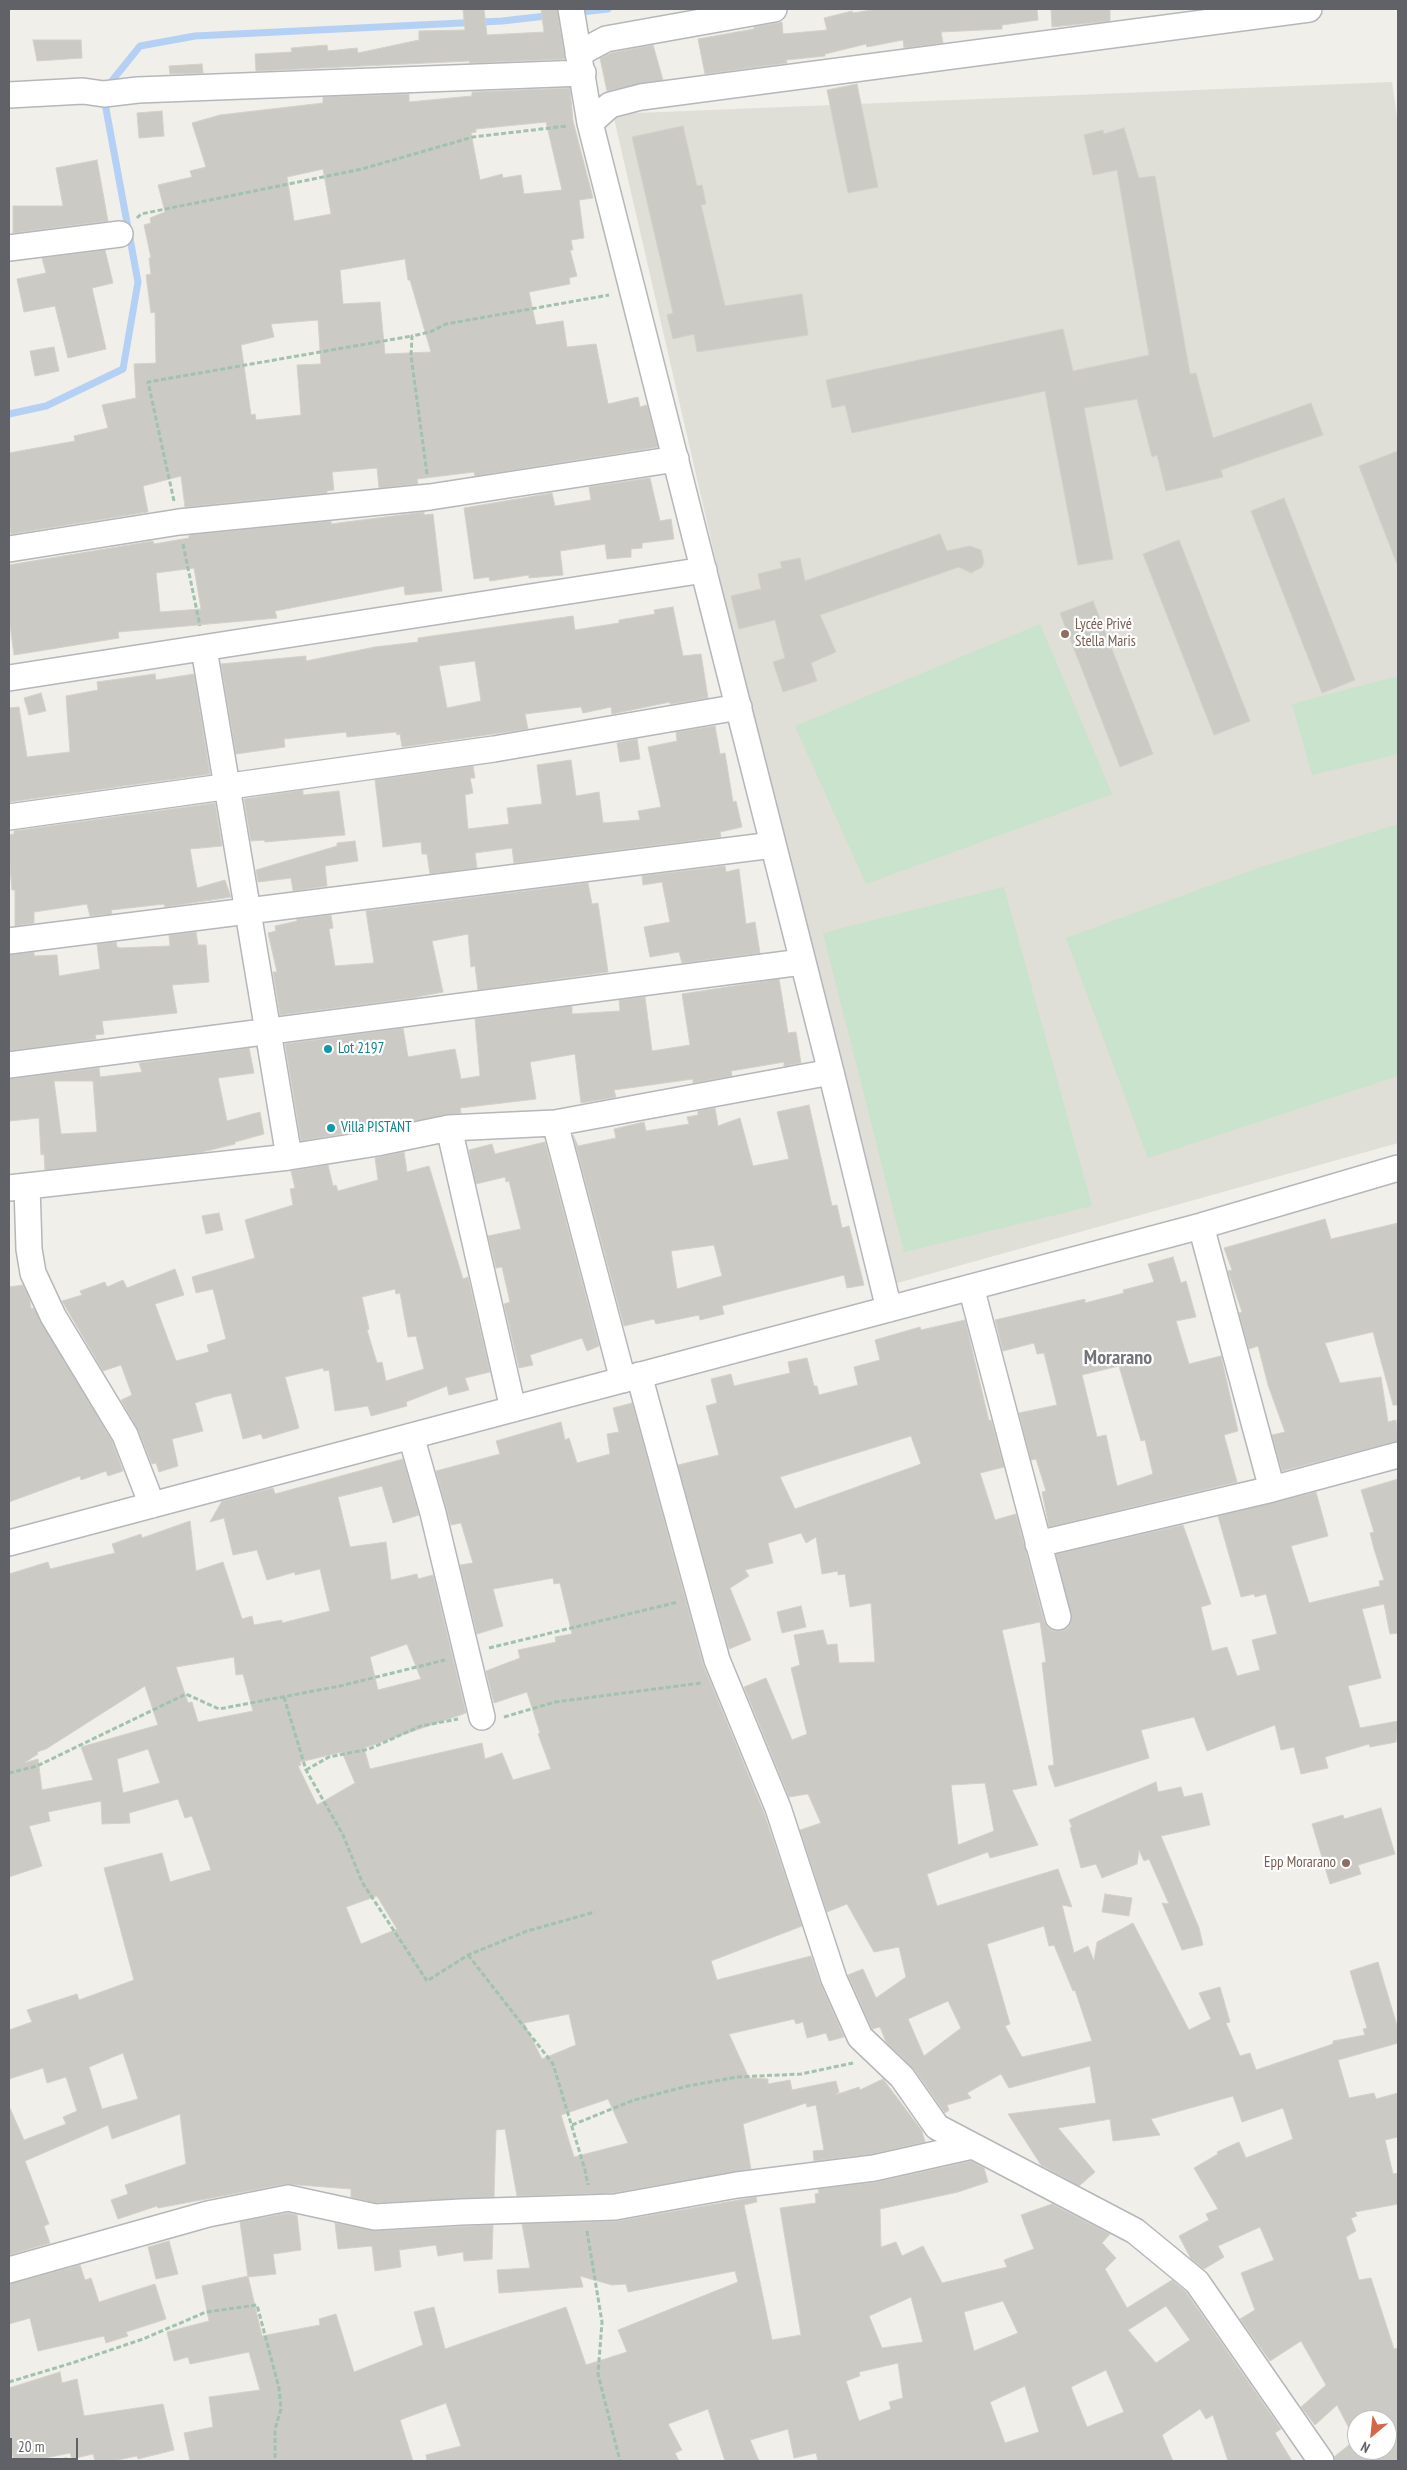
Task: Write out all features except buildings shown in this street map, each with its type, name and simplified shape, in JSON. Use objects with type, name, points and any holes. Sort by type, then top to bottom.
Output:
[{"type":"street","points":[[571,9],[590,123],[635,290],[831,1072],[888,1309]]},
{"type":"street","points":[[9,95],[83,91],[104,94],[579,57],[606,39],[774,9]]},
{"type":"street","points":[[590,123],[610,104],[641,97],[1310,9]]},
{"type":"street","points":[[9,248],[120,234]]},
{"type":"street","points":[[9,549],[179,522],[430,497],[676,459]]},
{"type":"street","points":[[9,678],[704,570]]},
{"type":"street","points":[[204,649],[290,1157]]},
{"type":"street","points":[[9,817],[494,749],[739,708]]},
{"type":"street","points":[[9,941],[773,845]]},
{"type":"street","points":[[9,1065],[802,962]]},
{"type":"street","points":[[152,1505],[125,1435],[53,1316],[33,1273],[18,1187],[290,1157],[377,1144],[449,1128],[555,1123],[831,1072]]},
{"type":"street","points":[[555,1123],[631,1377],[700,1596],[717,1660],[726,1677],[778,1808],[834,1979],[860,2037],[902,2077],[937,2127],[1135,2230],[1197,2282],[1321,2461]]},
{"type":"street","points":[[449,1128],[513,1409]]},
{"type":"street","points":[[9,1543],[1201,1226],[1398,1168]]},
{"type":"street","points":[[1201,1226],[1272,1489]]},
{"type":"street","points":[[971,1287],[1058,1617]]},
{"type":"street","points":[[411,1436],[433,1513],[482,1717]]},
{"type":"street","points":[[1038,1544],[1272,1489],[1398,1455]]},
{"type":"street","points":[[9,2270],[208,2214],[288,2198],[375,2217],[615,2207],[737,2185],[874,2168],[972,2146]]},
{"type":"path","points":[[140,214],[362,169],[473,137],[590,123]]},
{"type":"path","points":[[148,382],[412,336],[430,332],[446,324],[635,290]]},
{"type":"path","points":[[412,336],[411,356],[430,497]]},
{"type":"path","points":[[9,1773],[37,1766],[186,1694],[219,1709],[284,1697],[340,1686],[700,1596]]},
{"type":"path","points":[[306,1770],[329,1757],[369,1749],[421,1726],[482,1717],[503,1718],[555,1702],[639,1693],[726,1677]]},
{"type":"path","points":[[284,1697],[306,1770],[343,1835],[362,1882],[427,1981],[468,1955],[527,1931],[595,1912]]},
{"type":"path","points":[[468,1955],[553,2064],[572,2124],[585,2170],[587,2209],[602,2322],[598,2374],[620,2461]]},
{"type":"path","points":[[572,2124],[634,2100],[688,2086],[736,2077],[801,2074],[879,2055]]},
{"type":"path","points":[[9,2382],[72,2364],[134,2342],[206,2312],[257,2305],[279,2388],[280,2409],[275,2429],[275,2461]]},
{"type":"path","points":[[56,2461],[71,2461]]},
{"type":"shaded area","name":"Lycée Privé Stella Maris","points":[[1392,82],[1398,125],[1398,1143],[883,1287],[613,114]]},
{"type":"green space","points":[[1040,624],[1112,794],[866,884],[795,726]]},
{"type":"green space","points":[[1398,676],[1398,754],[1312,775],[1292,704]]},
{"type":"green space","points":[[1398,824],[1398,1076],[1148,1158],[1066,938],[1261,867]]},
{"type":"green space","points":[[1004,887],[1092,1206],[904,1252],[823,933]]},
{"type":"waterway","points":[[107,87],[140,46],[195,36],[502,21],[608,9]]},
{"type":"waterway","points":[[9,414],[46,406],[123,369],[138,282],[104,98]]},
{"type":"place","name":"Lycée Privé Stella Maris","points":[[1065,634]]},
{"type":"place","name":"Lot 2197","points":[[328,1049]]},
{"type":"place","name":"Villa PISTANT","points":[[331,1128]]},
{"type":"place","name":"Epp Morarano","points":[[1346,1863]]},
{"type":"district","name":"Morarano","points":[[1118,1358]]}]
